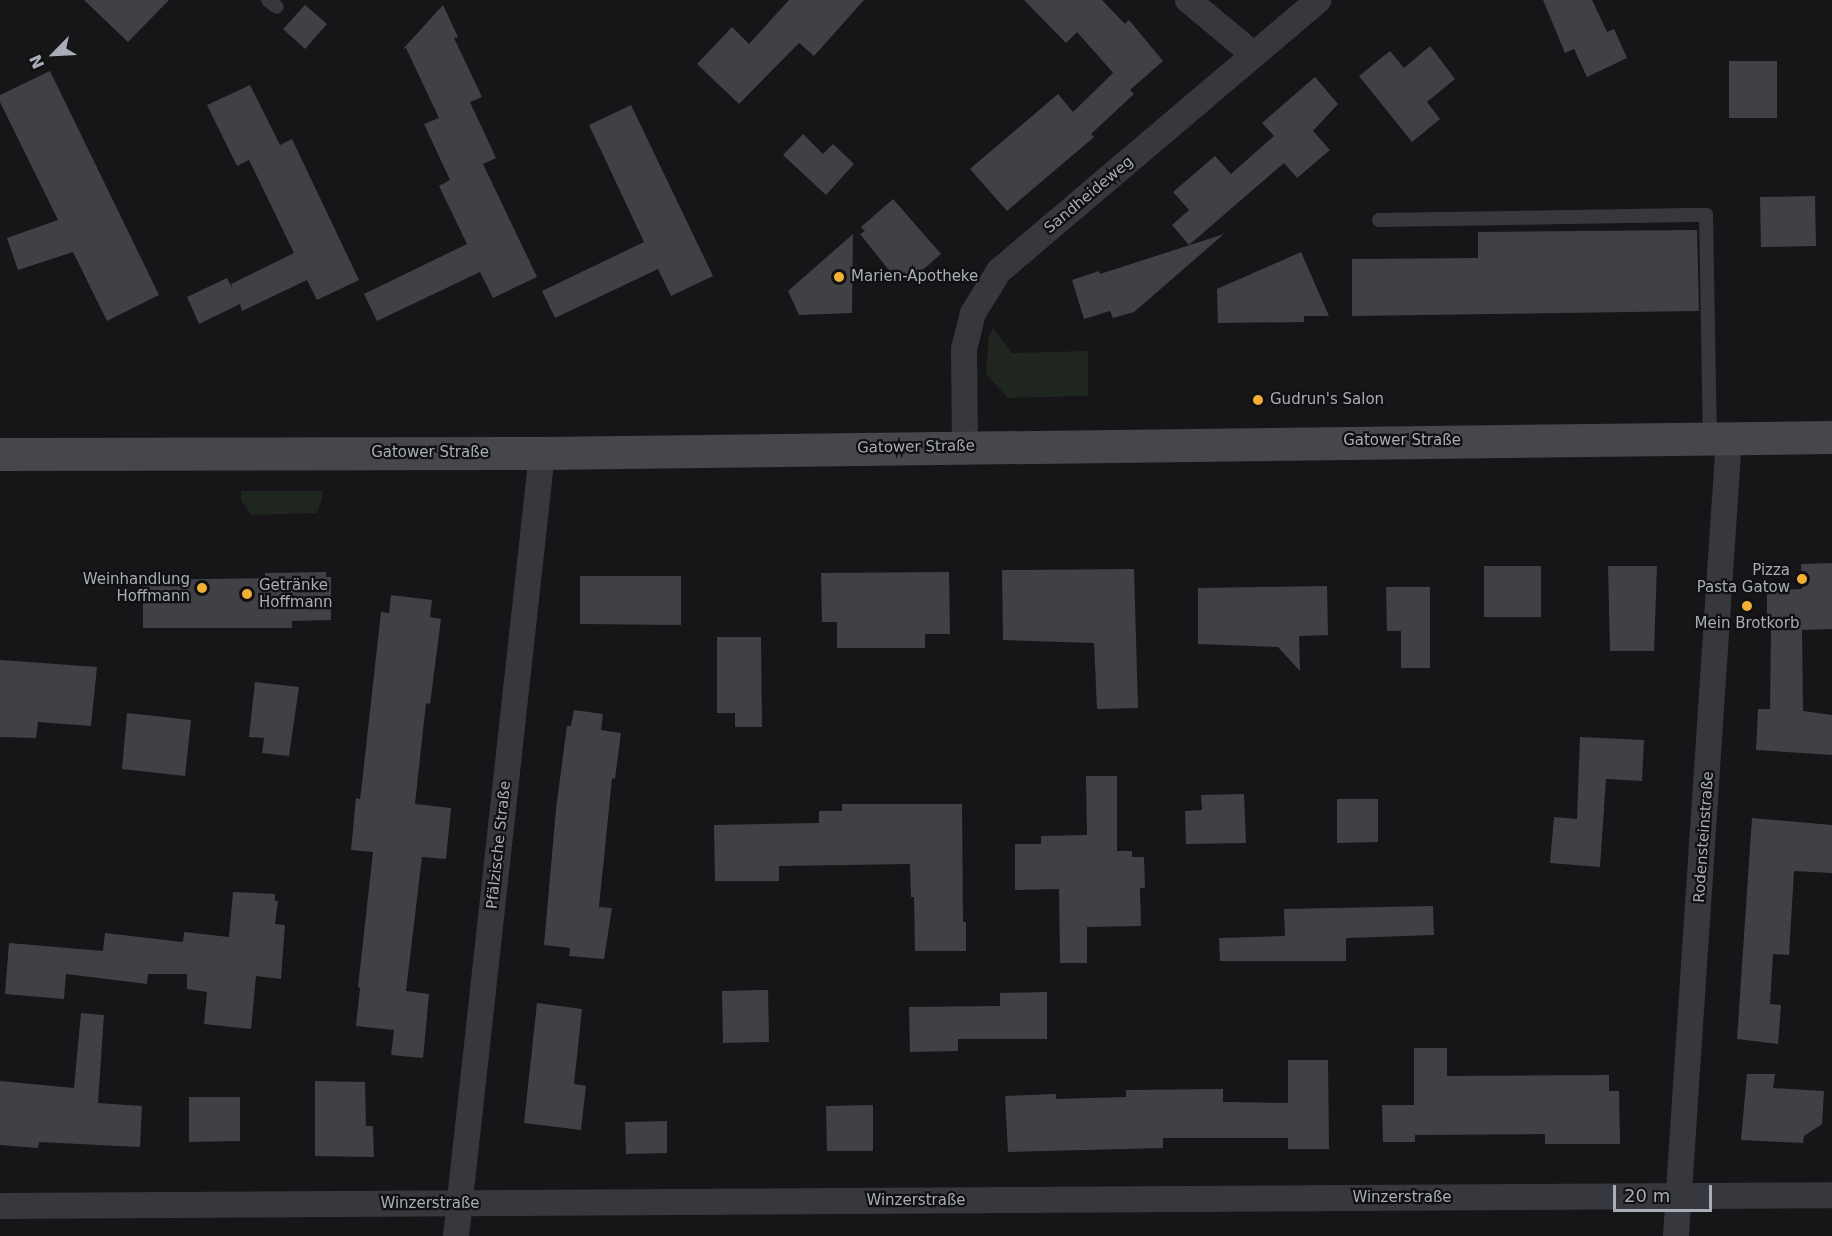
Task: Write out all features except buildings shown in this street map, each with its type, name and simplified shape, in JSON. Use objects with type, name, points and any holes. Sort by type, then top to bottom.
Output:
[{"type":"main road","name":"Gatower Straße","points":[[0,454],[542,453],[1832,437]]},
{"type":"street","points":[[1188,0],[1254,55]]},
{"type":"street","name":"Sandheideweg","points":[[965,446],[964,349],[974,313],[999,271],[1319,0]]},
{"type":"street","name":"Rodensteinstraße","points":[[1676,1236],[1707,796],[1719,438]]},
{"type":"street","name":"Pfälzische Straße","points":[[456,1236],[542,453]]},
{"type":"street","name":"Winzerstraße","points":[[0,1206],[1832,1195]]},
{"type":"lane","points":[[1379,220],[1706,215],[1719,438]]},
{"type":"shaded area","points":[[993,328],[1012,353],[1088,351],[1088,396],[1008,398],[986,374],[989,336]]},
{"type":"shaded area","points":[[241,491],[323,491],[317,513],[251,515],[241,500]]},
{"type":"place","name":"Marien-Apotheke","points":[[839,277]]},
{"type":"place","name":"Gudrun's Salon","points":[[1258,400]]},
{"type":"place","name":"Pizza Pasta Gatow","points":[[1802,579]]},
{"type":"place","name":"Weinhandlung Hoffmann","points":[[202,588]]},
{"type":"place","name":"Getränke Hoffmann","points":[[247,594]]},
{"type":"place","name":"Mein Brotkorb","points":[[1747,606]]}]
